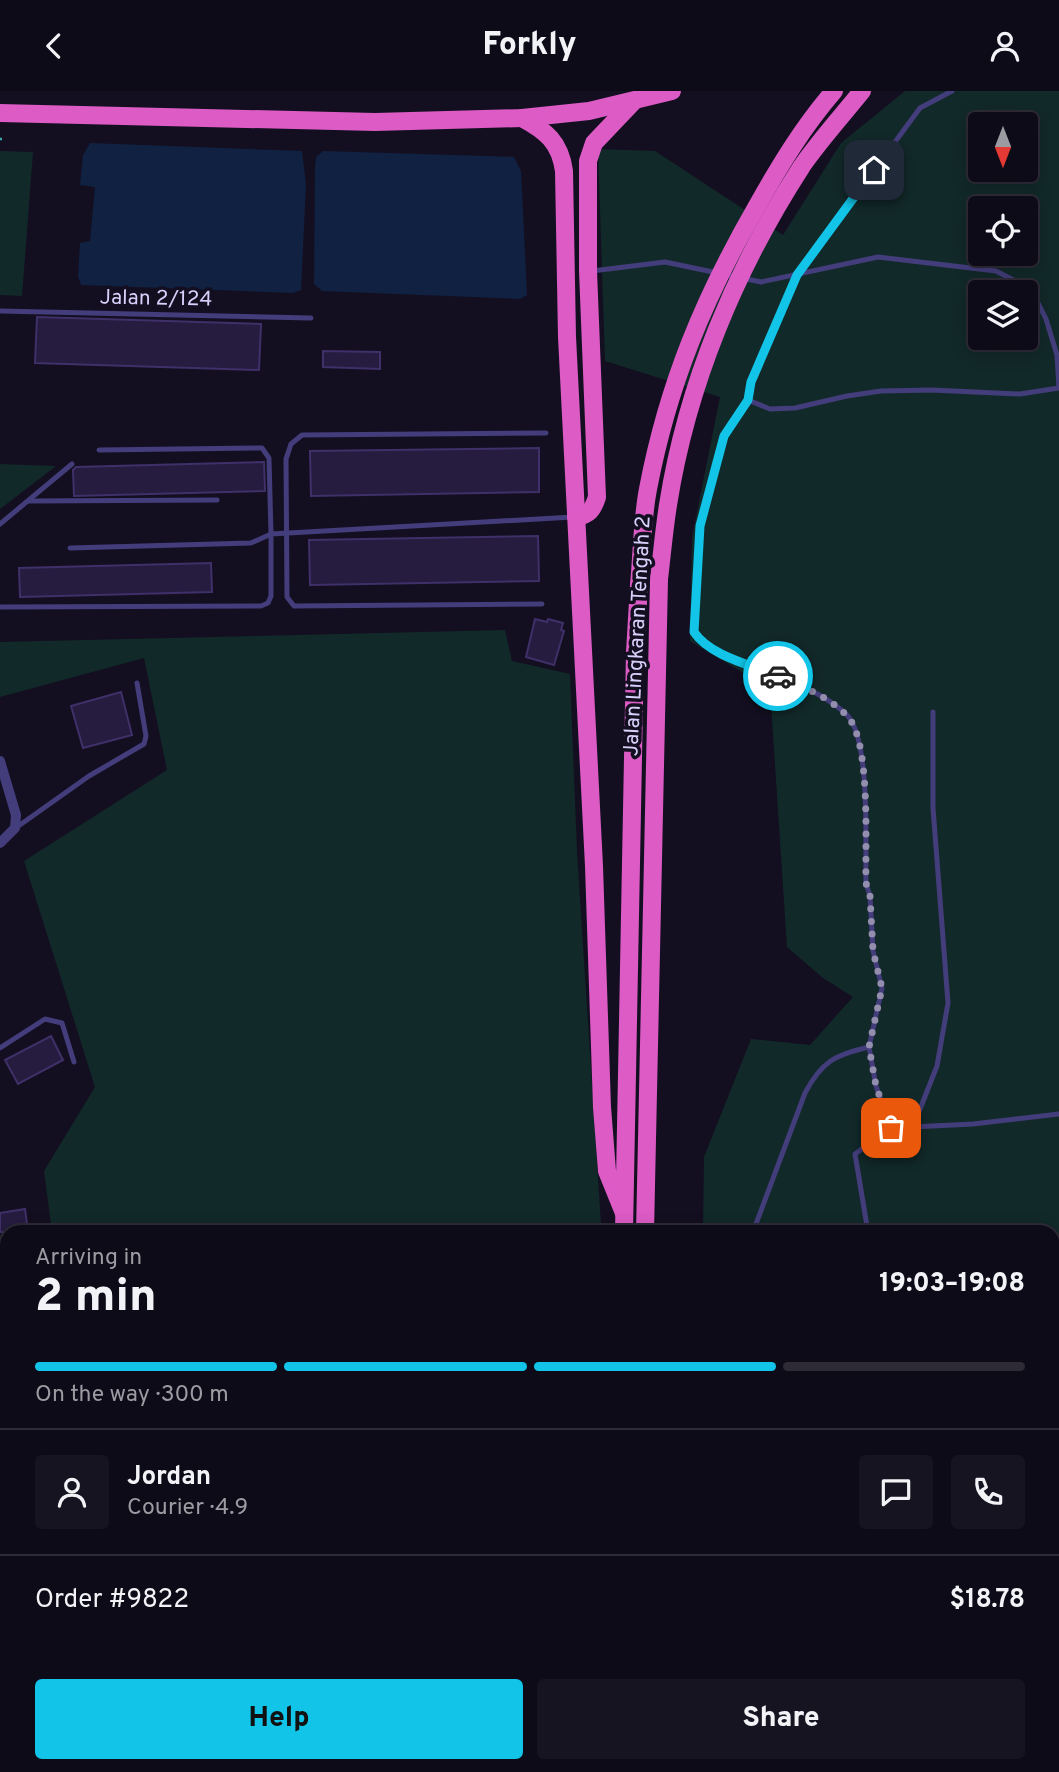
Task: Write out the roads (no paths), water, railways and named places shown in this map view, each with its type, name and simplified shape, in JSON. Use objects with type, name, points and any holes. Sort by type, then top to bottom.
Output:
[{"type":"highway","points":[[0,113],[375,123],[522,118],[589,111],[672,91]]},
{"type":"highway","name":"Jalan Lingkaran Tengah 2","points":[[624,1225],[635,652],[648,492],[663,420],[693,331],[725,262],[788,152],[834,91]]},
{"type":"highway","name":"Jalan Lingkaran Tengah 2","points":[[645,1225],[659,579],[668,505],[681,439],[710,347],[743,268],[804,163],[862,91]]},
{"type":"highway","points":[[576,517],[587,515],[594,508],[597,497],[588,271],[588,161],[594,143],[635,100]]},
{"type":"highway","points":[[522,118],[550,135],[562,156],[564,171],[567,337],[594,866],[602,1107],[607,1171],[624,1213]]},
{"type":"street","points":[[0,761],[16,815],[15,828],[0,843]]},
{"type":"lane","points":[[891,1128],[876,1086],[869,1047],[882,988],[872,939],[870,896],[866,883],[863,763],[856,730],[848,716],[828,701],[793,682],[716,652],[702,643],[694,632],[700,526],[724,436],[748,400],[751,382],[797,275],[920,108],[952,91]]},
{"type":"lane","points":[[588,271],[664,262],[761,282],[878,257],[996,271],[1031,289],[1046,319],[1057,355],[1059,388],[1020,394],[881,391],[795,408],[770,408],[748,400]]},
{"type":"lane","name":"Jalan 2/124","points":[[0,311],[311,318]]},
{"type":"lane","points":[[542,604],[294,606],[288,597],[286,459],[291,444],[302,435],[546,432]]},
{"type":"lane","points":[[0,607],[265,605],[271,596],[269,458],[262,448],[99,450]]},
{"type":"lane","points":[[0,524],[72,464]]},
{"type":"lane","points":[[29,501],[217,500]]},
{"type":"lane","points":[[71,548],[251,543],[271,534],[287,532],[576,517]]},
{"type":"lane","points":[[15,828],[89,776],[144,744],[146,736],[136,683]]},
{"type":"lane","points":[[913,1127],[937,1066],[948,1003],[933,808],[933,712]]},
{"type":"lane","points":[[0,1048],[45,1019],[62,1023],[74,1062]]},
{"type":"lane","points":[[756,1225],[805,1093],[816,1073],[826,1063],[845,1052],[869,1047]]},
{"type":"lane","points":[[867,1225],[855,1154],[891,1128],[973,1124],[1059,1114]]},
{"type":"water","points":[[90,143],[302,151],[306,185],[301,290],[293,293],[81,285],[78,276],[80,243],[90,241],[95,187],[80,185],[83,155]]},
{"type":"water","points":[[323,151],[514,157],[521,171],[527,295],[520,299],[322,291],[314,284],[315,168],[316,157]]}]
